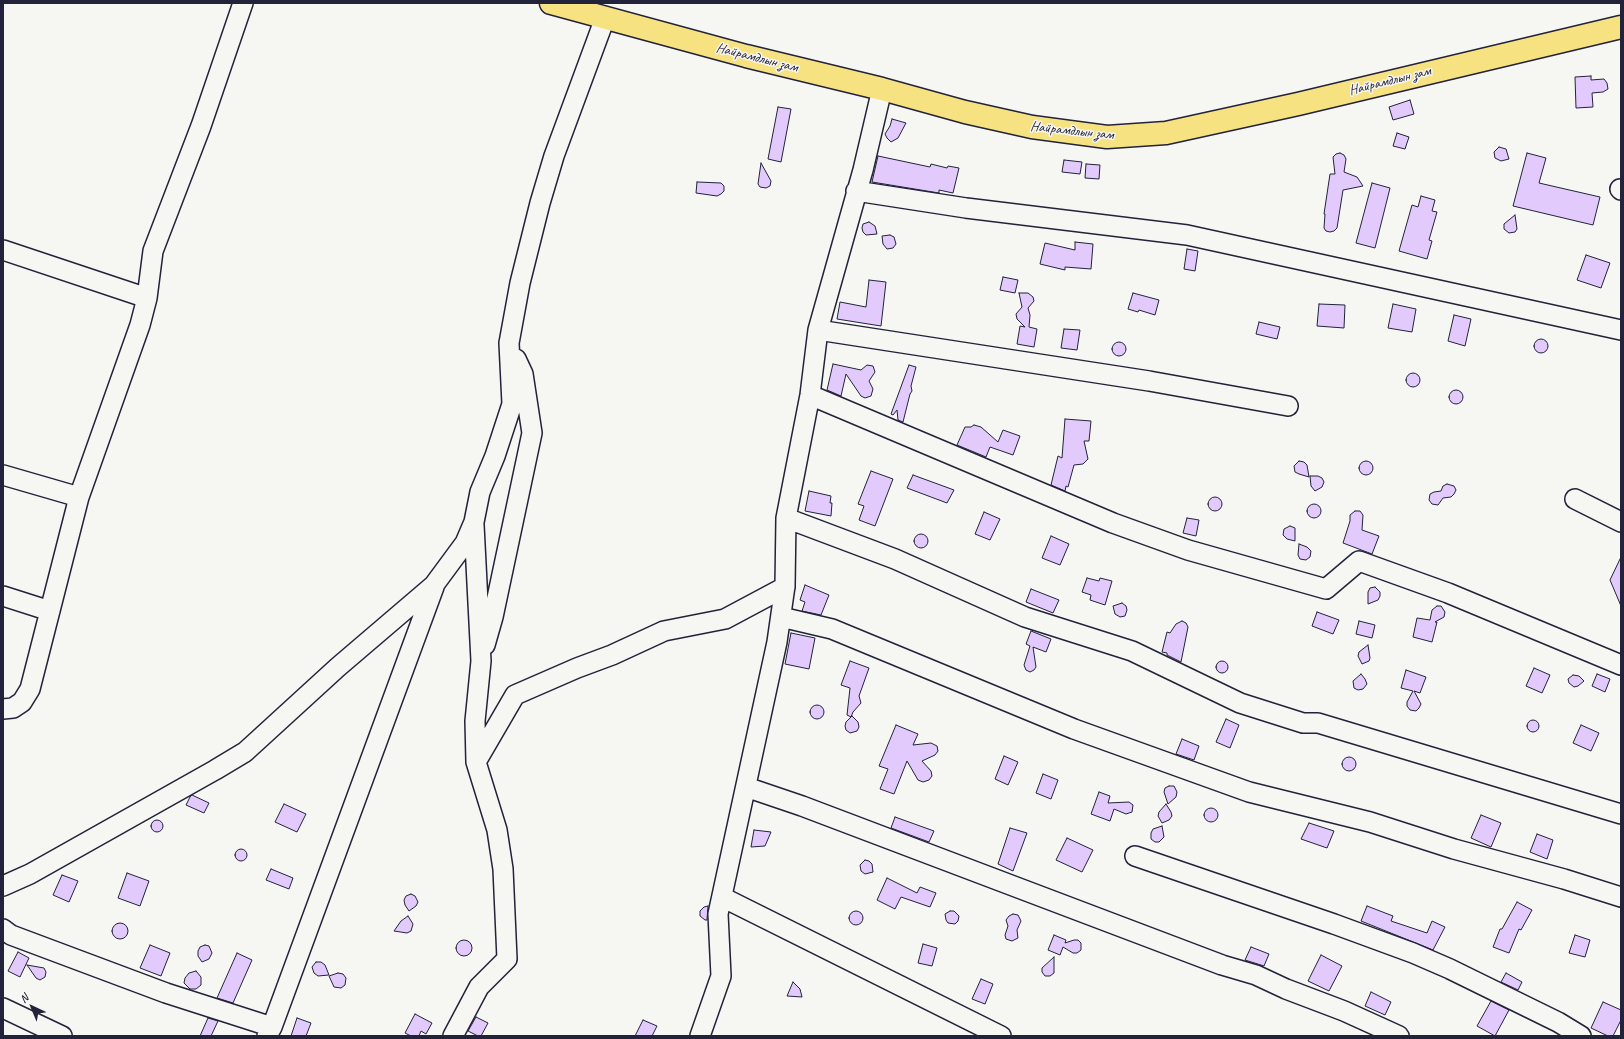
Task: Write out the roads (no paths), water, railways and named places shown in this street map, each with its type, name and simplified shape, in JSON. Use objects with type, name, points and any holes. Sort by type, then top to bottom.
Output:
[{"type":"main road","name":"Найрамдлын зам","points":[[551,3],[746,56],[882,89],[965,112],[1032,127],[1107,137],[1166,133],[1298,104],[1621,27]]},
{"type":"street","points":[[3,709],[13,708],[22,702],[30,689],[79,497],[140,325],[146,298],[153,250],[201,126],[243,3]]},
{"type":"street","points":[[3,886],[30,874],[245,752],[338,667],[434,586],[465,543],[474,522],[480,492],[495,456],[512,404],[509,342],[520,283],[540,203],[554,156],[605,18]]},
{"type":"street","points":[[700,1036],[721,976],[718,914],[777,642],[785,587],[786,518],[810,395],[818,330],[863,170],[882,89]]},
{"type":"street","points":[[856,191],[966,208],[1188,236],[1621,330]]},
{"type":"street","points":[[3,250],[146,298]]},
{"type":"street","points":[[818,330],[1149,381],[1288,406]]},
{"type":"street","points":[[481,662],[493,617],[532,433],[523,374],[509,342]]},
{"type":"street","points":[[810,395],[1113,524],[1188,550],[1326,589],[1359,561],[1448,593],[1621,666]]},
{"type":"street","points":[[3,475],[79,497]]},
{"type":"street","points":[[1575,499],[1621,522]]},
{"type":"street","points":[[786,518],[895,558],[1025,617],[1132,651],[1240,703],[1303,723],[1318,723],[1621,814]]},
{"type":"street","points":[[453,1036],[480,987],[507,959],[502,869],[497,830],[476,762],[475,721],[481,662],[474,522]]},
{"type":"street","points":[[3,929],[11,935],[270,1032],[434,586]]},
{"type":"street","points":[[476,762],[515,695],[577,668],[612,655],[664,631],[725,619],[785,587]]},
{"type":"street","points":[[3,596],[50,611]]},
{"type":"street","points":[[781,617],[832,629],[1074,729],[1249,792],[1370,822],[1454,849],[1564,879],[1621,897]]},
{"type":"street","points":[[746,787],[810,809],[1222,965],[1256,975],[1286,989],[1344,1011],[1399,1036]]},
{"type":"street","points":[[1135,856],[1334,924],[1413,953],[1558,1022],[1581,1036]]},
{"type":"street","points":[[722,897],[1001,1036]]},
{"type":"street","points":[[3,1008],[62,1036]]}]
